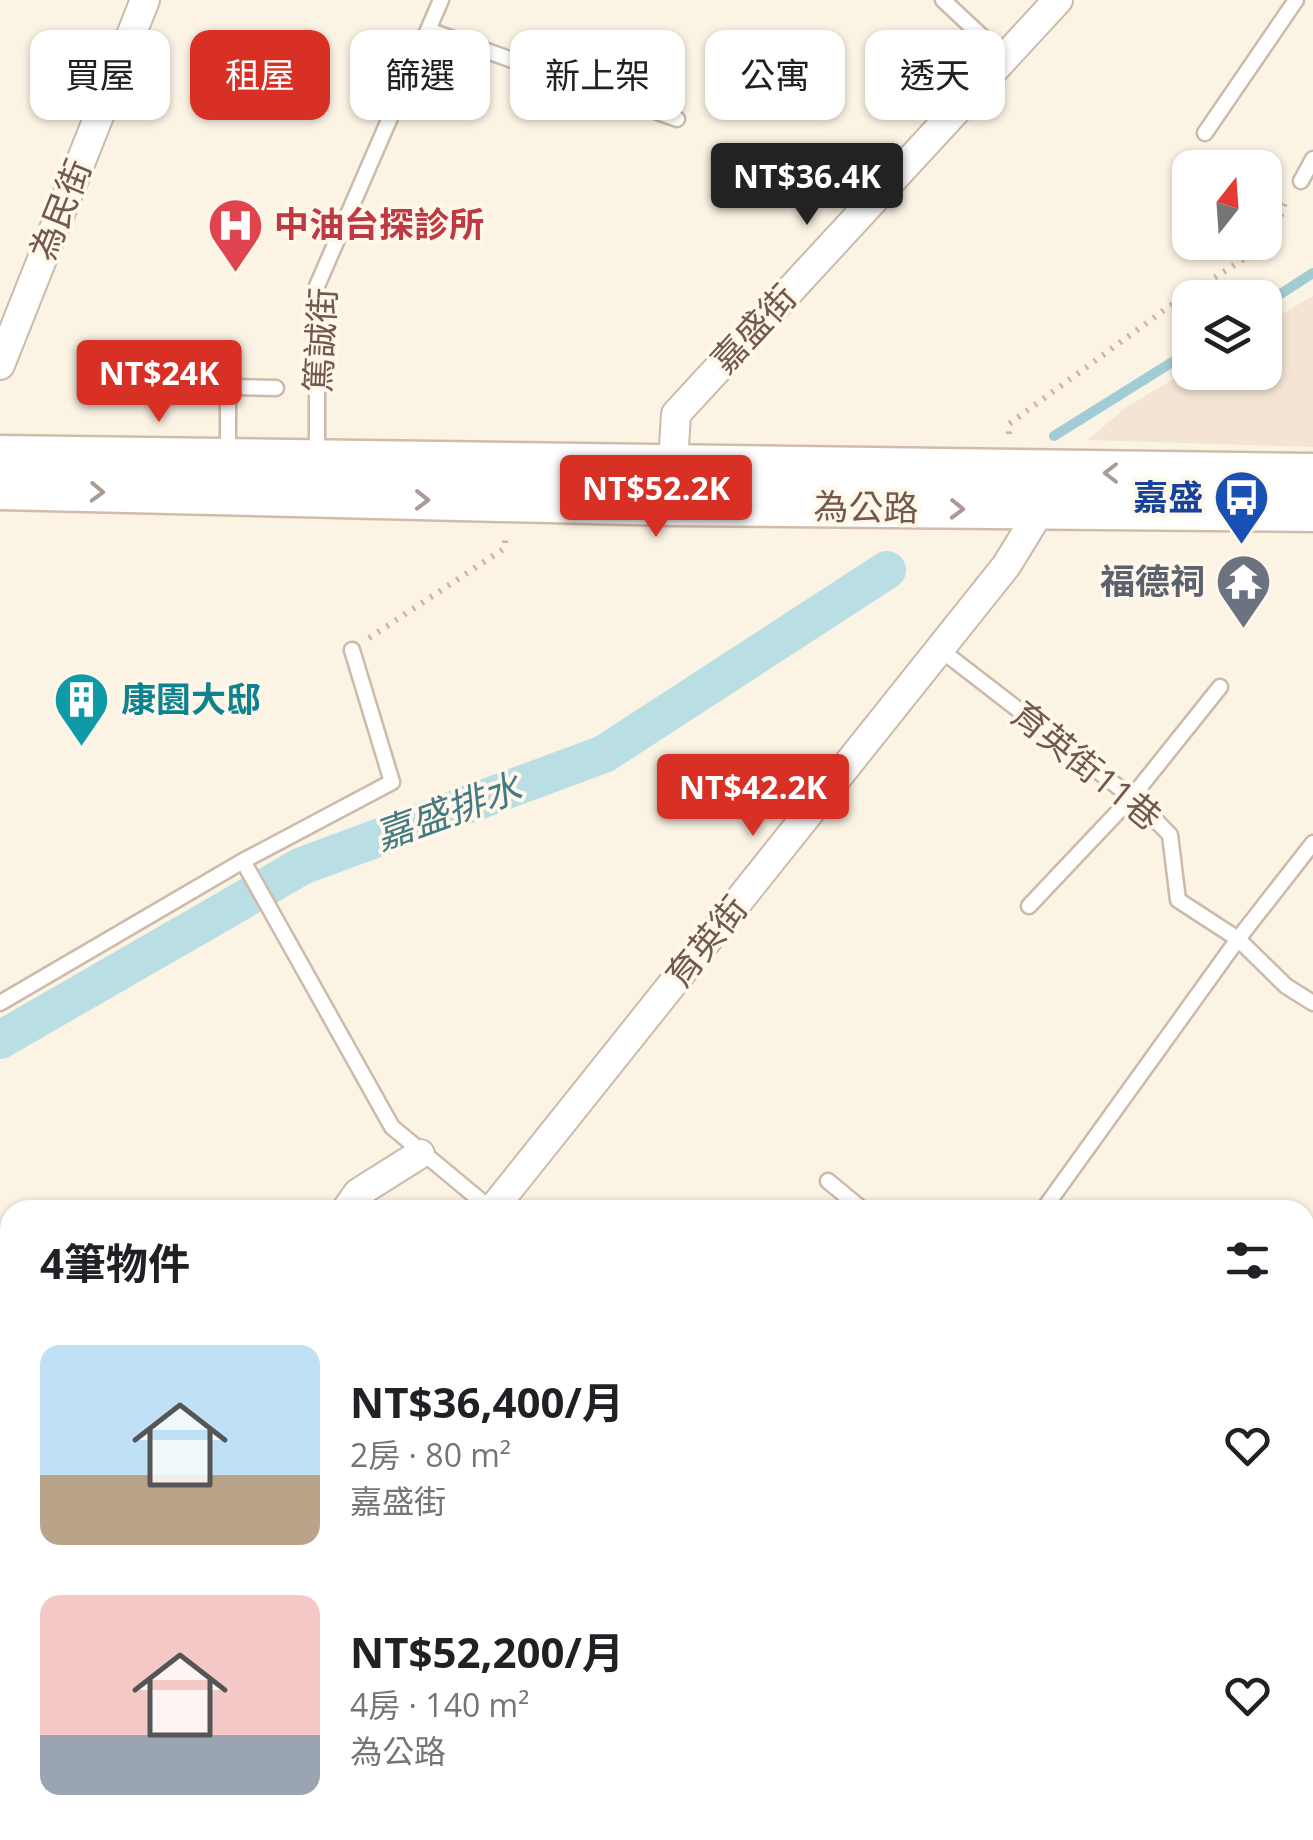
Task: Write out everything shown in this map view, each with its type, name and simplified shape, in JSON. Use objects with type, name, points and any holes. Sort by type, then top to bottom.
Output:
[{"type":"street","name":"為民街","points":[[0,365],[144,0]]},
{"type":"street","name":"嘉盛街","points":[[1005,56],[1058,0]]},
{"type":"street","name":"嘉盛街","points":[[672,486],[676,414],[946,120]]},
{"type":"street","name":"為公路","points":[[0,456],[228,462],[316,481],[506,502],[672,486]]},
{"type":"street","name":"為公路","points":[[1038,492],[1313,474]]},
{"type":"street","name":"為公路","points":[[0,490],[316,481],[672,486],[1038,492],[1313,510]]},
{"type":"street","name":"育英街","points":[[500,1200],[1006,566],[1038,492]]},
{"type":"street","points":[[354,1200],[420,1154]]},
{"type":"lane","name":"篤誠街","points":[[431,30],[441,0]]},
{"type":"lane","points":[[943,0],[975,30]]},
{"type":"lane","points":[[1206,133],[1296,0]]},
{"type":"lane","name":"篤誠街","points":[[316,481],[317,286],[391,120]]},
{"type":"lane","points":[[1300,181],[1313,159]]},
{"type":"lane","points":[[166,385],[276,388]]},
{"type":"lane","points":[[228,387],[228,462]]},
{"type":"lane","points":[[0,1002],[243,862],[392,782],[352,650]]},
{"type":"lane","name":"育英街11巷","points":[[941,650],[1132,797],[1170,835],[1178,900],[1238,939],[1286,986],[1313,1003]]},
{"type":"lane","points":[[1029,906],[1132,797],[1220,687]]},
{"type":"lane","points":[[1050,1200],[1238,939],[1313,843]]},
{"type":"lane","points":[[243,862],[392,1126],[420,1154],[479,1200]]},
{"type":"lane","points":[[828,1181],[851,1200]]},
{"type":"path","points":[[1038,492],[1008,446],[1009,424],[1168,308],[1272,241],[1281,203],[1300,181]]},
{"type":"path","points":[[352,650],[505,548],[506,502]]},
{"type":"shaded area","points":[[1313,296],[1313,447],[1088,440],[1125,408],[1172,380],[1172,390],[1282,390],[1282,314]]},
{"type":"waterway","name":"嘉盛排水","points":[[1282,293],[1313,273]]},
{"type":"waterway","name":"嘉盛排水","points":[[1054,436],[1172,362]]},
{"type":"waterway","name":"嘉盛排水","points":[[0,1040],[302,866],[604,754],[887,570]]},
{"type":"place","name":"中油台探診所","points":[[235,274]]},
{"type":"place","name":"嘉盛","points":[[1242,547]]},
{"type":"place","name":"福德祠","points":[[1244,631]]},
{"type":"place","name":"康園大邸","points":[[82,749]]}]
